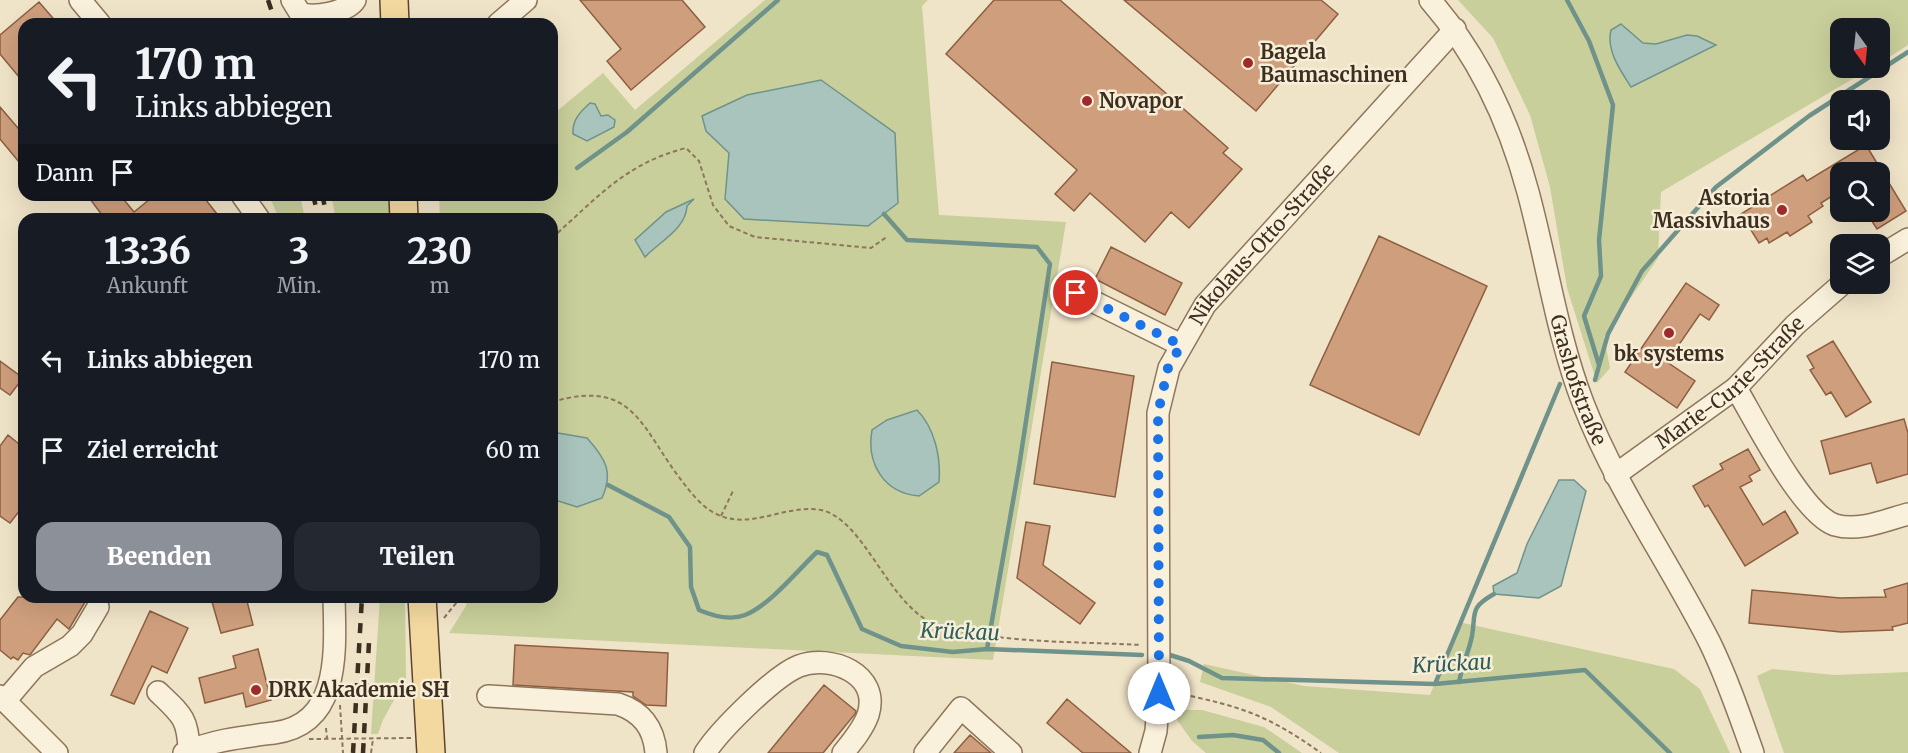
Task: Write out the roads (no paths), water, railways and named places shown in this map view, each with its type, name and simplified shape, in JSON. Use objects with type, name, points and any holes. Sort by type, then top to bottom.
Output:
[{"type":"main road","points":[[394,0],[395,18]]},
{"type":"main road","points":[[422,603],[430,745]]},
{"type":"street","points":[[80,0],[95,18]]},
{"type":"street","points":[[292,0],[297,10],[307,16],[349,6],[355,0]]},
{"type":"street","points":[[505,18],[526,0]]},
{"type":"street","name":"Grashofstraße","points":[[1430,0],[1455,29],[1490,86],[1528,190],[1555,310],[1582,401],[1615,476],[1710,643],[1753,753]]},
{"type":"street","name":"Nikolaus-Otto-Straße","points":[[1150,753],[1156,731],[1159,693],[1158,413],[1168,368],[1205,305],[1455,29]]},
{"type":"street","points":[[1890,250],[1908,239]]},
{"type":"street","points":[[1076,293],[1181,345]]},
{"type":"street","name":"Marie-Curie-Straße","points":[[1615,476],[1736,387],[1795,325],[1831,294]]},
{"type":"street","points":[[1736,387],[1805,501],[1820,518],[1837,525],[1853,527],[1908,514]]},
{"type":"street","points":[[158,692],[184,717],[188,726],[186,752],[235,737],[291,729],[310,718],[323,702],[332,677],[334,603]]},
{"type":"street","points":[[57,753],[2,698],[34,667],[69,646],[82,634],[98,607]]},
{"type":"street","points":[[705,753],[783,673],[802,665],[820,663],[840,664],[856,673],[866,684],[870,699],[868,714],[862,728],[843,753]]},
{"type":"street","points":[[488,696],[618,704],[627,707],[636,712],[649,725],[656,753]]},
{"type":"street","points":[[925,753],[961,708],[1011,753]]},
{"type":"water","points":[[1621,24],[1643,43],[1656,44],[1687,35],[1697,36],[1716,45],[1631,87],[1615,60],[1610,45],[1611,30]]},
{"type":"water","points":[[821,80],[895,133],[898,203],[868,226],[744,219],[725,199],[729,153],[706,131],[702,116],[747,95]]},
{"type":"water","points":[[590,103],[595,104],[601,116],[608,115],[615,120],[614,127],[587,141],[573,134],[573,129],[577,117]]},
{"type":"water","points":[[694,199],[687,206],[682,222],[677,228],[645,257],[635,240],[666,212]]},
{"type":"water","points":[[917,410],[928,425],[936,444],[939,473],[939,482],[919,496],[907,494],[887,483],[875,465],[871,442],[872,430],[887,420]]},
{"type":"water","points":[[558,433],[587,438],[599,452],[606,466],[606,489],[602,498],[577,507],[558,501]]},
{"type":"water","points":[[1559,480],[1574,480],[1586,491],[1561,586],[1539,598],[1494,594],[1493,586],[1517,573],[1527,544]]},
{"type":"waterway","points":[[577,168],[627,132],[778,0]]},
{"type":"waterway","points":[[1567,0],[1589,41],[1613,105],[1599,240],[1601,276],[1584,316],[1599,365]]},
{"type":"waterway","points":[[1595,380],[1608,334],[1642,271],[1716,187],[1809,116],[1908,52]]},
{"type":"waterway","points":[[884,214],[907,240],[1037,247],[1050,264],[1019,467],[987,649]]},
{"type":"waterway","points":[[1435,684],[1560,384]]},
{"type":"waterway","name":"Krückau","points":[[608,485],[669,517],[690,547],[691,587],[699,610],[710,614],[733,618],[754,610],[773,596],[817,552],[827,555],[862,629],[901,646],[953,652],[987,649],[1142,655]]},
{"type":"waterway","points":[[1459,682],[1472,636],[1475,612],[1481,603],[1494,594]]},
{"type":"waterway","name":"Krückau","points":[[1170,655],[1189,661],[1222,678],[1435,684],[1585,670],[1670,753]]},
{"type":"waterway","points":[[1199,737],[1233,735],[1263,740],[1279,753]]},
{"type":"railway","points":[[268,0],[274,18]]},
{"type":"railway","points":[[314,201],[318,213]]},
{"type":"railway","points":[[324,201],[326,213]]},
{"type":"railway","points":[[353,753],[362,603]]},
{"type":"railway","points":[[363,753],[369,642]]},
{"type":"place","name":"Bagela Baumaschinen","points":[[1248,63]]},
{"type":"place","name":"Novapor","points":[[1087,101]]},
{"type":"place","name":"Astoria Massivhaus","points":[[1782,210]]},
{"type":"place","name":"bk systems","points":[[1669,333]]},
{"type":"place","name":"DRK Akademie SH","points":[[256,690]]}]
